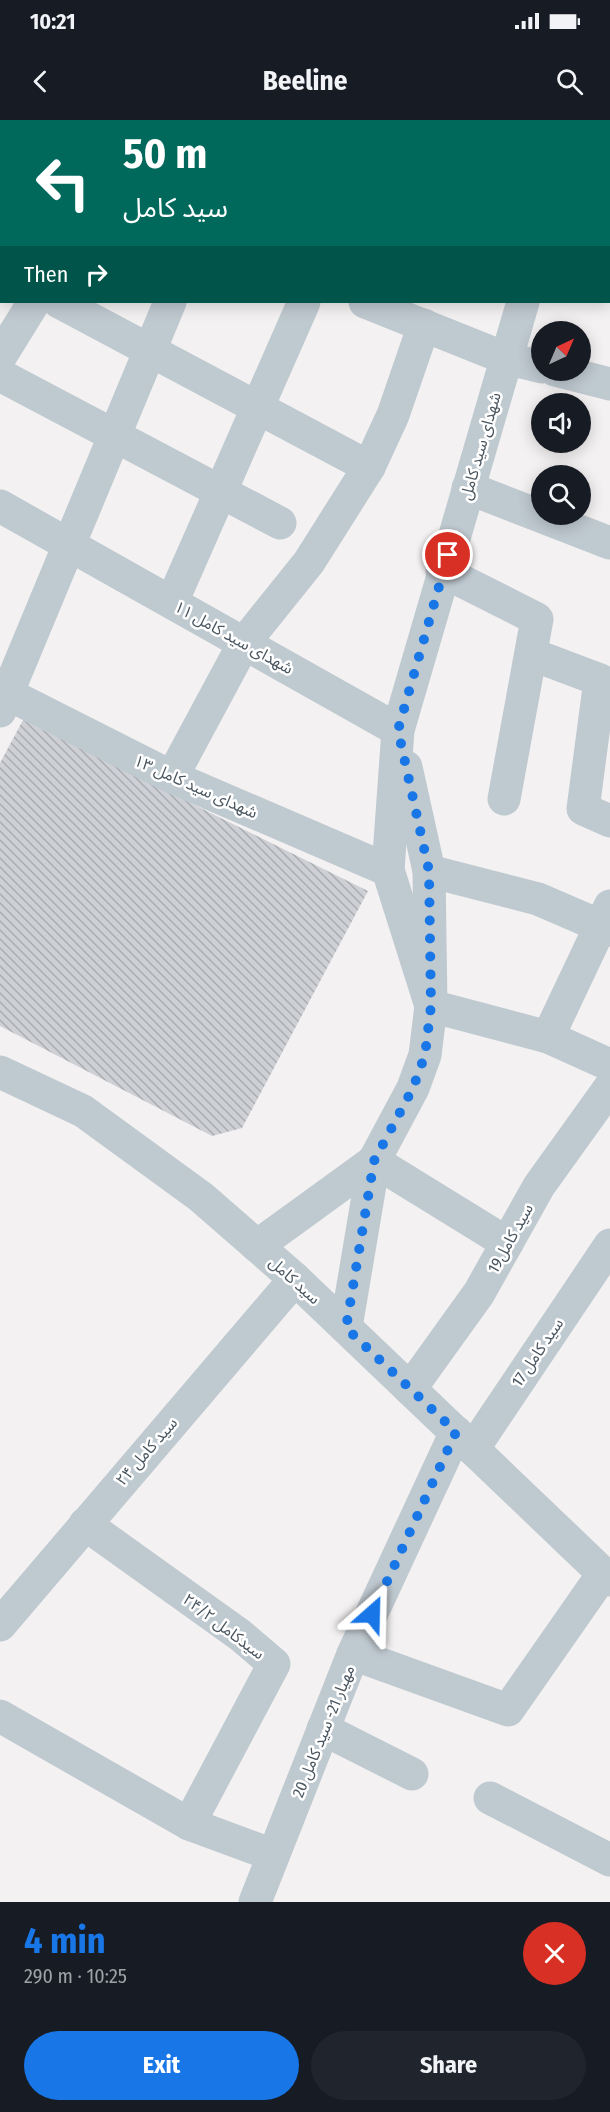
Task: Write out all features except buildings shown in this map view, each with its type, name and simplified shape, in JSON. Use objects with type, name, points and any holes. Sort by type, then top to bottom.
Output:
[{"type":"street","points":[[0,357],[33,303]]},
{"type":"street","points":[[61,303],[369,467]]},
{"type":"street","points":[[3,699],[71,545],[171,303]]},
{"type":"street","points":[[172,602],[304,303]]},
{"type":"street","points":[[372,303],[505,358],[531,364]]},
{"type":"street","name":"شهدای سید کامل","points":[[431,1006],[388,870],[398,730],[442,571],[523,303]]},
{"type":"street","points":[[172,777],[244,643],[309,562],[369,467],[393,415],[424,325]]},
{"type":"street","points":[[0,375],[280,523]]},
{"type":"street","points":[[591,379],[610,384]]},
{"type":"street","points":[[468,488],[608,536]]},
{"type":"street","name":"شهدای سید کامل ۱۱","points":[[0,506],[398,730]]},
{"type":"street","points":[[442,571],[537,619],[504,800]]},
{"type":"street","points":[[531,654],[600,680],[583,809],[610,820]]},
{"type":"street","name":"شهدای سید کامل ۱۳","points":[[3,699],[172,777],[388,870]]},
{"type":"street","name":"شهدای سید کامل","points":[[346,1328],[374,1161],[413,1088],[425,1055],[431,1006],[429,871],[398,730]]},
{"type":"street","points":[[429,871],[538,899],[606,920],[548,1037]]},
{"type":"street","points":[[431,1006],[548,1037],[610,1065]]},
{"type":"street","name":"سید کامل","points":[[0,1072],[83,1111],[201,1197],[295,1279],[606,1577]]},
{"type":"street","name":"سید کامل19","points":[[410,1389],[479,1293],[539,1186],[610,1087]]},
{"type":"street","points":[[257,1246],[374,1161],[507,1243]]},
{"type":"street","name":"سید کامل 17","points":[[464,1440],[608,1255]]},
{"type":"street","name":"سید کامل ۲۴","points":[[0,1625],[295,1279]]},
{"type":"street","name":"مهیار 21- سید کامل 20","points":[[255,1902],[353,1654],[464,1440]]},
{"type":"street","name":"سیدکامل ۲۴/۲","points":[[85,1524],[240,1635],[274,1664],[189,1824]]},
{"type":"street","points":[[353,1654],[508,1710],[606,1577]]},
{"type":"street","points":[[0,1716],[189,1824],[273,1855]]},
{"type":"street","points":[[323,1729],[412,1774]]},
{"type":"street","points":[[490,1798],[610,1860]]},
{"type":"route","points":[[372,1614],[456,1432],[346,1328],[374,1161],[413,1088],[425,1055],[431,1006],[429,871],[398,730],[448,555]]}]
